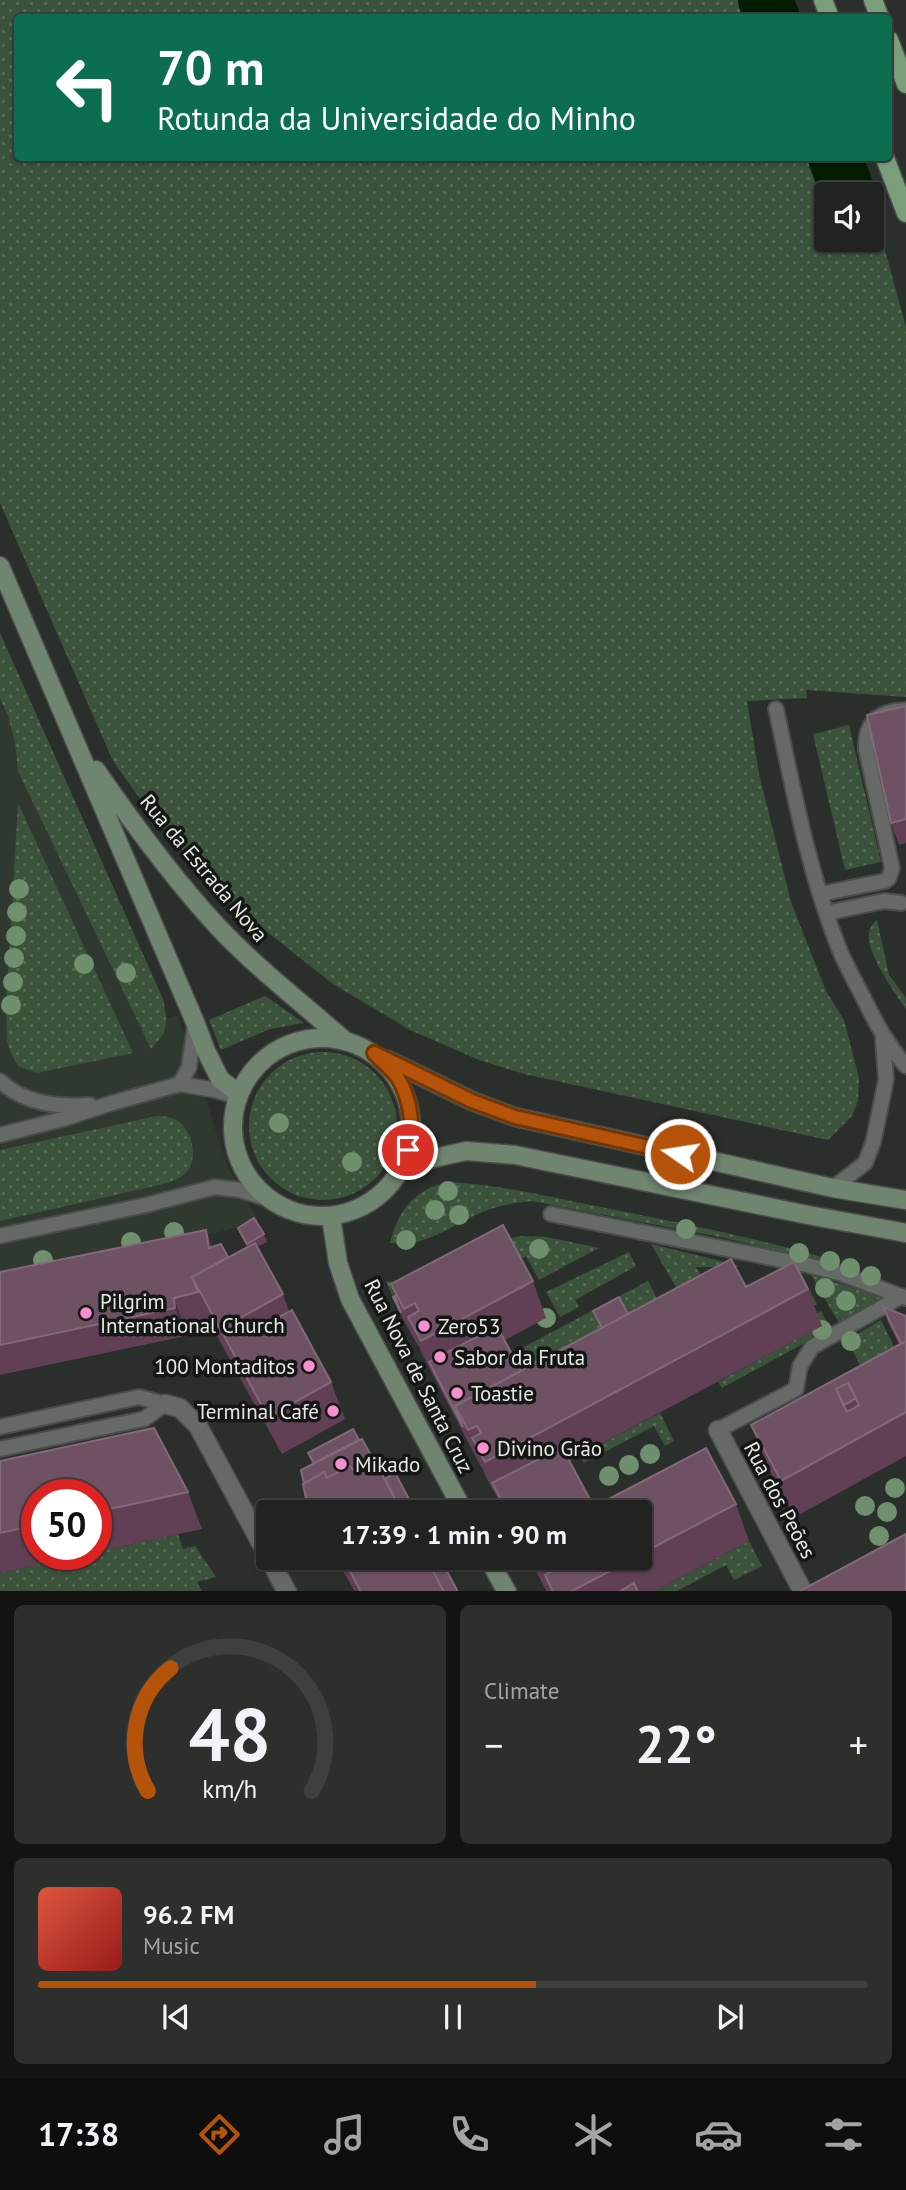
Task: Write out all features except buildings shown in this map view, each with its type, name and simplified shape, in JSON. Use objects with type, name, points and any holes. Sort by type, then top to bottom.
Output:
[{"type":"main road","points":[[892,48],[906,84]]},
{"type":"main road","points":[[886,161],[906,213]]},
{"type":"main road","name":"Rua da Estrada Nova","points":[[0,566],[206,1051],[219,1079],[238,1096]]},
{"type":"main road","name":"Rua da Estrada Nova","points":[[76,742],[141,834],[220,929],[343,1039]]},
{"type":"main road","points":[[374,1053],[397,1077],[410,1105],[412,1135],[403,1165],[388,1191],[359,1209],[331,1217],[290,1211],[268,1199],[251,1182],[239,1160],[233,1136],[233,1111],[249,1074],[268,1055],[291,1042],[317,1037],[343,1039],[374,1053],[461,1096],[515,1117],[833,1188],[906,1200]]},
{"type":"main road","points":[[403,1165],[466,1151],[515,1154],[906,1233]]},
{"type":"main road","name":"Rua Nova de Santa Cruz","points":[[331,1217],[338,1263],[350,1299],[458,1500]]},
{"type":"main road","points":[[495,1570],[507,1591]]},
{"type":"street","points":[[165,1404],[180,1408],[198,1426],[256,1535]]},
{"type":"street","name":"Rua dos Peões","points":[[718,1430],[803,1591]]},
{"type":"street","points":[[275,1570],[287,1591]]},
{"type":"lane","points":[[776,709],[797,806],[826,913],[839,948],[883,1035],[906,1066]]},
{"type":"lane","points":[[820,894],[889,878],[892,868],[865,737],[869,727],[884,713],[906,710]]},
{"type":"lane","points":[[826,913],[884,901],[901,903]]},
{"type":"lane","points":[[180,1084],[189,1067],[195,1022]]},
{"type":"lane","points":[[833,1188],[865,1163],[873,1143],[886,1080],[883,1035]]},
{"type":"lane","points":[[0,1081],[16,1095],[37,1102],[75,1106],[112,1103]]},
{"type":"lane","points":[[0,1135],[180,1084],[238,1096]]},
{"type":"lane","points":[[0,1236],[146,1205],[215,1187],[240,1190],[268,1199]]},
{"type":"lane","points":[[551,1214],[807,1265],[839,1273],[904,1297]]},
{"type":"lane","points":[[718,1430],[796,1389],[800,1366],[812,1347],[904,1297]]},
{"type":"lane","points":[[0,1427],[139,1397],[165,1404]]},
{"type":"lane","points":[[0,1449],[144,1419],[165,1404]]},
{"type":"shaded area","points":[[0,633],[163,999],[167,1018],[178,1015],[226,1162],[238,1188],[259,1221],[212,1234],[0,1280]]},
{"type":"green space","points":[[0,0],[794,0],[801,14],[14,14],[14,161],[860,161],[866,182],[814,182],[814,252],[884,252],[884,247],[906,327],[906,697],[806,690],[807,698],[747,701],[759,774],[791,902],[826,991],[844,1020],[859,1078],[858,1101],[852,1116],[828,1140],[524,1074],[479,1060],[410,1030],[333,984],[256,923],[208,880],[150,813],[113,761],[0,503]]},
{"type":"green space","points":[[0,633],[163,999],[166,1026],[151,1049],[18,771],[15,742],[0,698]]},
{"type":"green space","points":[[849,725],[881,862],[845,870],[813,734]]},
{"type":"green space","points":[[18,803],[133,1053],[37,1073],[18,1066],[11,1053],[7,1041],[6,1006]]},
{"type":"green space","points":[[877,920],[889,975],[906,998],[906,1009],[882,973],[869,942],[869,932]]},
{"type":"green space","points":[[265,996],[304,1023],[270,1029],[221,1050],[209,1020]]},
{"type":"green space","points":[[323,1052],[351,1058],[375,1074],[391,1098],[397,1126],[391,1154],[375,1178],[351,1194],[323,1200],[295,1194],[271,1178],[255,1154],[249,1126],[255,1098],[271,1074],[295,1058]]},
{"type":"green space","points":[[157,1116],[178,1121],[189,1136],[193,1149],[192,1161],[188,1170],[180,1177],[168,1183],[0,1221],[0,1150]]},
{"type":"green space","points":[[447,1182],[486,1185],[544,1195],[767,1242],[822,1257],[820,1261],[725,1238],[532,1201],[489,1210],[427,1239],[403,1244],[390,1243],[398,1220],[409,1203],[425,1191]]},
{"type":"green space","points":[[522,1236],[547,1237],[599,1248],[539,1280],[526,1256],[434,1306],[425,1289],[396,1305],[386,1281],[403,1283],[507,1239]]},
{"type":"green space","points":[[651,1244],[738,1267],[696,1267],[704,1282],[789,1288],[799,1271],[817,1304],[812,1307],[696,1322]]},
{"type":"green space","points":[[629,1252],[636,1266],[575,1300],[579,1307],[560,1317],[546,1292]]},
{"type":"green space","points":[[811,1275],[883,1297],[839,1323]]},
{"type":"green space","points":[[648,1281],[675,1333],[549,1400],[522,1348]]},
{"type":"green space","points":[[821,1311],[830,1329],[722,1388],[718,1382],[821,1326],[816,1314]]},
{"type":"green space","points":[[881,1320],[906,1371],[873,1390],[847,1340]]},
{"type":"green space","points":[[660,1413],[674,1441],[665,1446],[654,1426],[584,1463],[580,1455]]},
{"type":"green space","points":[[178,1534],[183,1549],[195,1546],[216,1577],[197,1582],[202,1591],[0,1591],[0,1573],[21,1568],[112,1570],[112,1548]]},
{"type":"green space","points":[[749,1541],[762,1566],[734,1580],[726,1565],[677,1591],[655,1591]]},
{"type":"waterway","points":[[765,0],[771,14]]},
{"type":"waterway","points":[[836,161],[844,182]]},
{"type":"place","name":"Pilgrim International Church","points":[[86,1313]]},
{"type":"place","name":"Zero53","points":[[424,1326]]},
{"type":"place","name":"Sabor da Fruta","points":[[440,1357]]},
{"type":"place","name":"100 Montaditos","points":[[309,1366]]},
{"type":"place","name":"Toastie","points":[[457,1393]]},
{"type":"place","name":"Terminal Café","points":[[333,1411]]},
{"type":"place","name":"Divino Grão","points":[[483,1448]]},
{"type":"place","name":"Mikado","points":[[341,1464]]},
{"type":"route","points":[[408,1150],[412,1135],[410,1105],[397,1077],[374,1053],[472,1101],[515,1117],[680,1154]]}]
